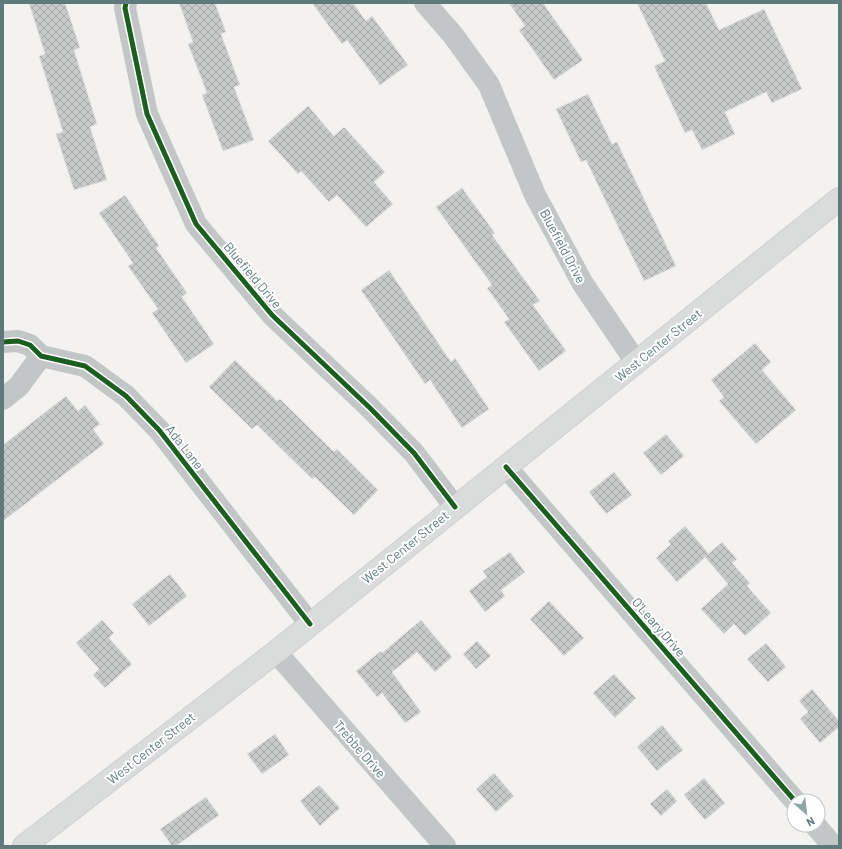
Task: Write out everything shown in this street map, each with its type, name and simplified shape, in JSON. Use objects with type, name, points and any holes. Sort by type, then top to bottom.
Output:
[{"type":"main road","name":"West Center Street","points":[[24,846],[276,652],[839,199]]},
{"type":"street","name":"Bluefield Drive","points":[[126,3],[125,8],[147,114],[196,224],[272,315],[370,408],[414,453],[455,507]]},
{"type":"street","name":"Bluefield Drive","points":[[425,3],[454,35],[489,85],[535,195],[579,277],[636,362]]},
{"type":"street","name":"Ada Lane","points":[[3,342],[18,341],[30,345],[41,356],[85,366],[126,396],[159,430],[310,624]]},
{"type":"street","points":[[3,399],[19,386],[41,356]]},
{"type":"street","name":"O'Leary Drive","points":[[506,467],[787,793]]},
{"type":"street","name":"Trebbe Drive","points":[[276,652],[445,846]]},
{"type":"street","points":[[822,833],[833,846]]},
{"type":"building","points":[[29,3],[65,3],[80,48],[74,50],[97,124],[90,127],[107,180],[74,190],[56,134],[63,132],[39,56],[45,54]]},
{"type":"building","points":[[179,3],[215,3],[226,32],[221,34],[240,85],[234,87],[254,140],[223,151],[202,95],[207,93],[188,44],[193,42]]},
{"type":"building","points":[[312,3],[353,3],[366,21],[372,16],[408,65],[380,85],[347,40],[342,44]]},
{"type":"building","points":[[509,3],[543,3],[583,60],[554,80],[519,30],[525,26]]},
{"type":"building","points":[[637,3],[706,3],[719,30],[764,9],[802,89],[772,103],[766,92],[725,112],[735,134],[702,150],[692,130],[685,133],[654,66],[665,61]]},
{"type":"building","points":[[588,94],[612,144],[617,142],[676,266],[644,281],[586,160],[581,162],[556,109]]},
{"type":"building","points":[[308,106],[334,136],[344,127],[385,172],[374,182],[393,204],[366,227],[337,195],[329,202],[301,171],[298,174],[268,141]]},
{"type":"building","points":[[462,188],[495,233],[492,235],[540,301],[533,305],[566,351],[539,371],[504,322],[509,319],[487,288],[492,285],[436,207]]},
{"type":"building","points":[[125,195],[159,246],[156,248],[187,293],[182,297],[214,344],[186,363],[152,313],[158,309],[128,266],[133,263],[99,213]]},
{"type":"building","points":[[389,270],[451,362],[455,358],[489,409],[462,428],[430,380],[425,384],[361,290]]},
{"type":"building","points":[[755,343],[771,362],[762,370],[796,410],[756,444],[719,401],[724,397],[711,380]]},
{"type":"building","points":[[235,360],[277,401],[280,399],[334,452],[337,449],[378,490],[354,515],[315,477],[312,479],[257,425],[252,429],[209,387]]},
{"type":"building","points":[[66,396],[78,411],[85,405],[100,424],[93,429],[104,444],[3,521],[3,445]]},
{"type":"building","points":[[666,434],[684,456],[661,475],[643,453]]},
{"type":"building","points":[[614,472],[632,495],[606,514],[589,492]]},
{"type":"building","points":[[685,526],[709,554],[677,582],[656,558],[671,544],[668,541]]},
{"type":"building","points":[[722,542],[737,559],[732,563],[750,583],[747,586],[771,613],[745,636],[734,624],[724,634],[701,609],[728,584],[705,557]]},
{"type":"building","points":[[510,552],[525,572],[501,590],[505,596],[485,612],[469,591],[487,577],[483,571]]},
{"type":"building","points":[[170,574],[187,596],[149,626],[132,604]]},
{"type":"building","points":[[549,601],[584,638],[564,656],[530,619]]},
{"type":"building","points":[[102,620],[114,633],[109,638],[132,664],[105,688],[93,675],[99,669],[76,643]]},
{"type":"building","points":[[421,620],[452,657],[435,672],[417,652],[392,672],[421,712],[405,723],[382,693],[377,697],[356,671],[381,651],[382,653]]},
{"type":"building","points":[[477,641],[491,656],[476,669],[463,654]]},
{"type":"building","points":[[766,643],[786,667],[768,682],[747,659]]},
{"type":"building","points":[[614,674],[636,698],[615,718],[593,693]]},
{"type":"building","points":[[812,689],[839,721],[839,727],[820,743],[800,719],[808,712],[799,701]]},
{"type":"building","points":[[662,725],[683,750],[657,771],[637,747]]},
{"type":"building","points":[[275,734],[289,755],[262,774],[247,754]]},
{"type":"building","points":[[494,773],[514,796],[496,812],[476,789]]},
{"type":"building","points":[[704,778],[725,803],[705,820],[684,795]]},
{"type":"building","points":[[319,785],[340,808],[320,826],[300,801]]},
{"type":"building","points":[[667,789],[677,801],[661,816],[650,804]]},
{"type":"building","points":[[206,797],[219,815],[176,846],[172,846],[160,829]]},
{"type":"cycle path","points":[[126,3],[125,8],[147,114],[196,224],[272,315],[370,408],[414,453],[455,507]]},
{"type":"cycle path","points":[[3,342],[18,341],[30,345],[41,356],[85,366],[126,396],[159,430],[310,624]]},
{"type":"cycle path","points":[[506,467],[788,793]]}]
